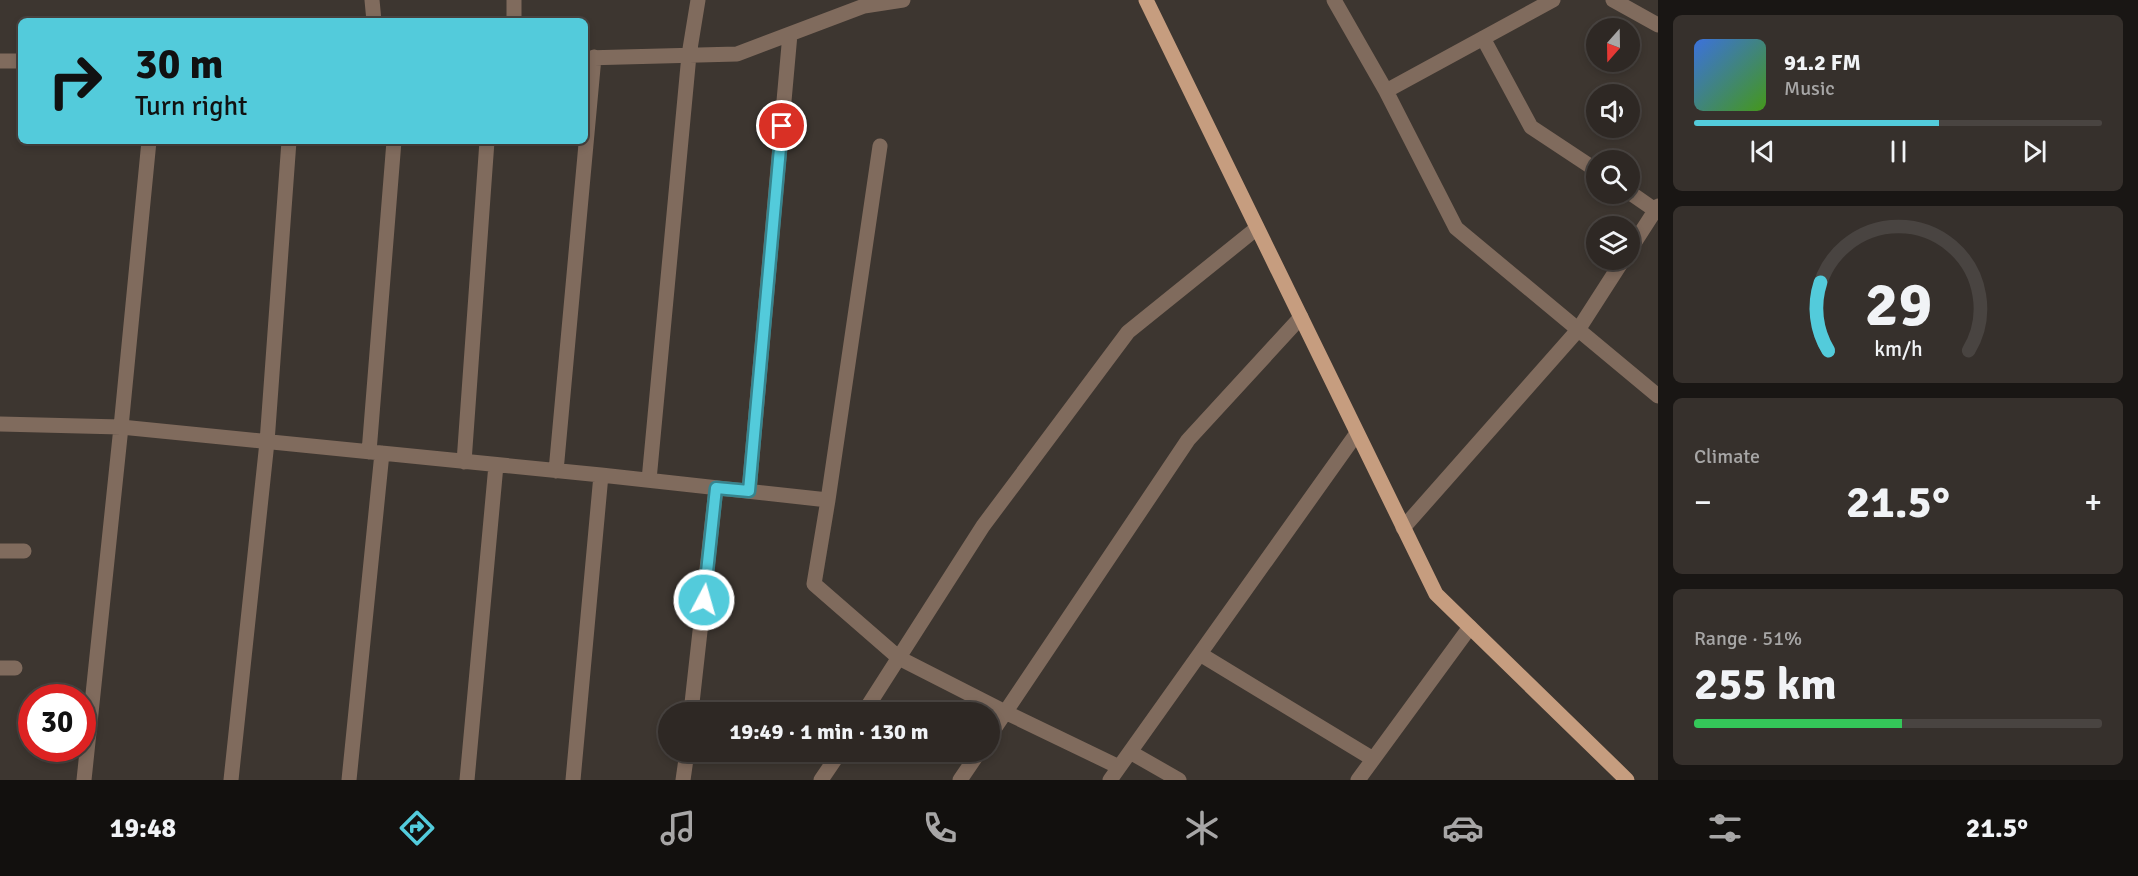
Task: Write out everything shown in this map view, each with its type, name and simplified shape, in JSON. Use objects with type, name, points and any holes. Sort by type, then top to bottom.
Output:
[{"type":"main road","points":[[1146,0],[1436,594],[1627,780]]},
{"type":"street","points":[[372,0],[374,18]]},
{"type":"street","points":[[514,0],[514,18]]},
{"type":"street","points":[[649,480],[689,55],[698,0]]},
{"type":"street","points":[[589,58],[737,54],[864,6],[903,0]]},
{"type":"street","points":[[1334,0],[1386,91],[1456,228],[1658,396]]},
{"type":"street","points":[[1386,91],[1553,0]]},
{"type":"street","points":[[1613,0],[1633,5],[1658,25]]},
{"type":"street","points":[[749,491],[790,34]]},
{"type":"street","points":[[1483,38],[1531,128],[1586,164]]},
{"type":"street","points":[[0,60],[18,61]]},
{"type":"street","points":[[84,780],[149,144]]},
{"type":"street","points":[[231,780],[267,442],[289,144]]},
{"type":"street","points":[[349,780],[375,453],[394,144]]},
{"type":"street","points":[[464,462],[487,144]]},
{"type":"street","points":[[556,471],[582,144]]},
{"type":"street","points":[[880,146],[814,584],[899,658],[1005,712],[1114,774],[1357,433]]},
{"type":"street","points":[[1640,199],[1657,209],[1640,234]]},
{"type":"street","points":[[870,702],[983,526],[1128,332],[1257,228]]},
{"type":"street","points":[[1403,528],[1578,330],[1617,270]]},
{"type":"street","points":[[1000,720],[1188,440],[1300,317]]},
{"type":"street","points":[[0,424],[121,427],[828,500]]},
{"type":"street","points":[[467,780],[496,465]]},
{"type":"street","points":[[573,780],[602,475]]},
{"type":"street","points":[[692,702],[716,488]]},
{"type":"street","points":[[0,551],[24,551]]},
{"type":"street","points":[[1358,780],[1470,627]]},
{"type":"street","points":[[1200,654],[1373,759]]},
{"type":"street","points":[[1130,752],[1179,780]]},
{"type":"street","points":[[683,780],[686,762]]},
{"type":"street","points":[[821,780],[833,762]]},
{"type":"street","points":[[960,780],[972,762]]},
{"type":"route","points":[[704,600],[716,488],[749,491],[782,126]]}]
